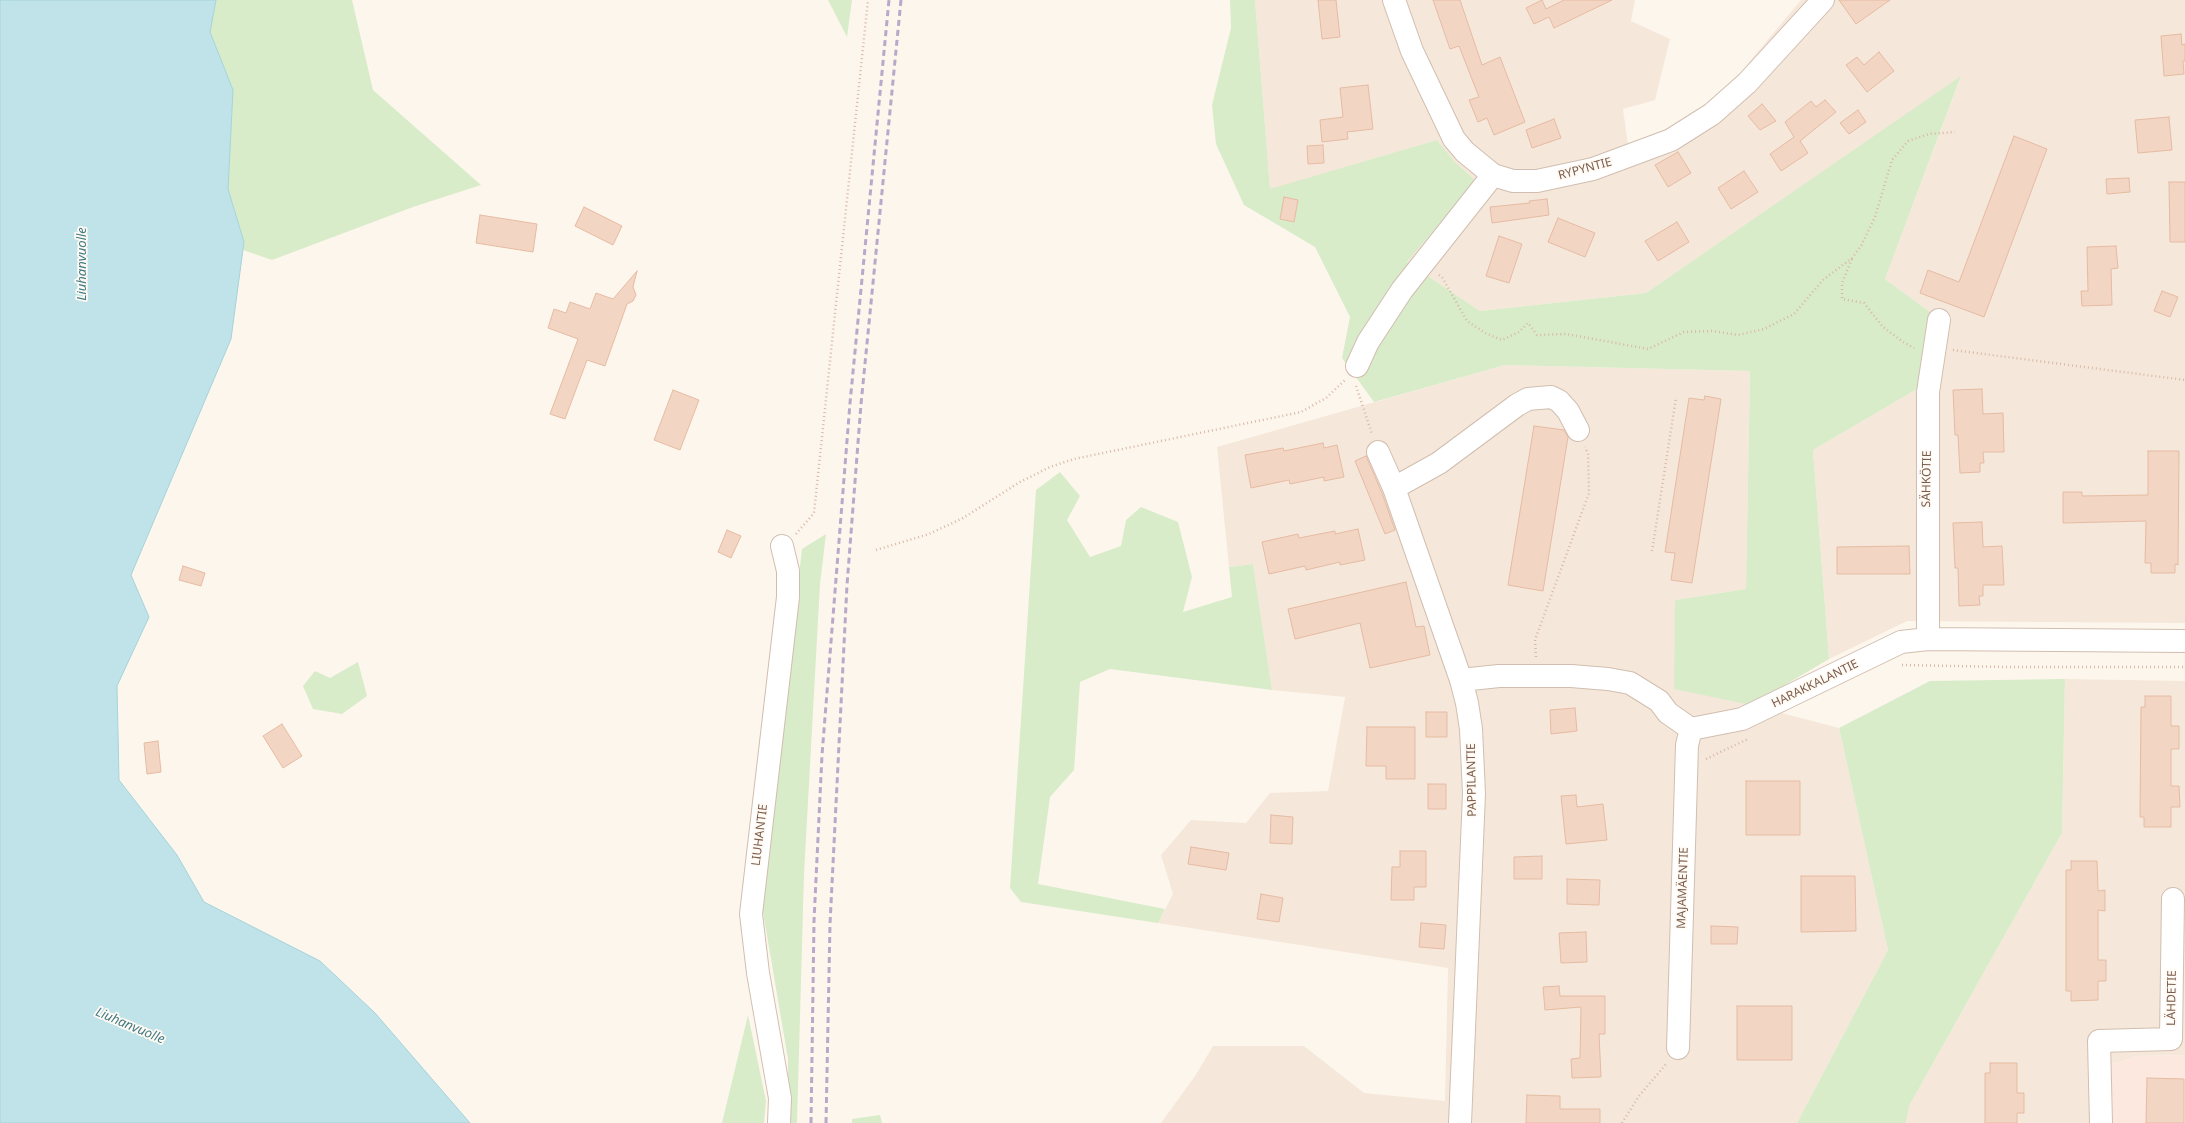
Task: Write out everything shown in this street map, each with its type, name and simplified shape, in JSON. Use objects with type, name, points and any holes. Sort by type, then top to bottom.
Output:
[{"type":"street","name":"RYPYNTIE","points":[[1394,0],[1412,51],[1446,125],[1454,138],[1465,152],[1493,175],[1513,181],[1537,181],[1593,169],[1671,140],[1712,114],[1747,83],[1823,0]]},
{"type":"street","points":[[1357,366],[1368,342],[1402,290],[1493,175]]},
{"type":"street","name":"SÄHKÖTIE","points":[[1928,639],[1928,392],[1939,320]]},
{"type":"street","points":[[1394,488],[1439,463],[1517,405],[1528,399],[1551,397],[1559,401],[1568,411],[1578,430]]},
{"type":"street","name":"PAPPILANTIE","points":[[1378,452],[1394,488],[1461,680],[1467,703],[1471,729],[1474,794],[1460,1123]]},
{"type":"street","name":"LIUHANTIE","points":[[779,1123],[780,1098],[758,973],[751,914],[788,597],[788,571],[782,546]]},
{"type":"street","name":"HARAKKALANTIE","points":[[1691,730],[1742,719],[1901,642],[1928,639],[2185,640]]},
{"type":"street","points":[[1461,680],[1499,676],[1537,676],[1608,679],[1630,683],[1659,701],[1668,713],[1691,730]]},
{"type":"street","name":"MAJAMÄENTIE","points":[[1678,1048],[1686,744],[1691,730]]},
{"type":"street","name":"LÄHDETIE","points":[[2101,1123],[2099,1041],[2171,1039],[2173,899]]},
{"type":"path","points":[[782,546],[800,531],[814,513],[868,0]]},
{"type":"path","points":[[1955,132],[1929,134],[1908,141],[1892,160],[1875,217],[1861,246],[1852,258],[1842,283],[1842,299],[1864,303],[1882,327],[1903,342],[1934,352],[2185,380]]},
{"type":"path","points":[[1422,264],[1442,277],[1468,321],[1485,333],[1502,340],[1519,332],[1528,323],[1537,335],[1566,334],[1648,349],[1684,332],[1714,331],[1738,335],[1764,329],[1794,314],[1823,280],[1852,258]]},
{"type":"path","points":[[1357,366],[1356,386],[1378,452]]},
{"type":"path","points":[[876,550],[929,534],[963,518],[1020,482],[1050,467],[1074,459],[1301,412],[1326,398],[1357,366]]},
{"type":"path","points":[[1652,551],[1676,398]]},
{"type":"path","points":[[1537,676],[1535,640],[1589,494],[1588,454],[1578,430]]},
{"type":"path","points":[[1896,667],[1902,664],[2007,667],[2185,667]]},
{"type":"path","points":[[1686,761],[1709,759],[1755,736]]},
{"type":"path","points":[[1622,1123],[1639,1096],[1678,1048]]},
{"type":"shaded area","points":[[1255,0],[1635,0],[1631,21],[1670,39],[1655,100],[1623,109],[1628,145],[1682,122],[1726,90],[1801,0],[2185,0],[2185,623],[1907,621],[1829,659],[1813,450],[1917,389],[1930,312],[1885,279],[1961,77],[1646,293],[1480,311],[1407,262],[1476,181],[1455,162],[1437,140],[1270,190]]},
{"type":"shaded area","points":[[1505,365],[1750,371],[1746,589],[1675,600],[1751,705],[1839,728],[1888,950],[1797,1123],[1161,1123],[1195,1076],[1213,1046],[1304,1046],[1364,1093],[1445,1101],[1448,968],[1158,923],[1173,894],[1161,855],[1191,820],[1246,823],[1270,793],[1328,791],[1345,697],[1272,690],[1253,564],[1229,567],[1217,447]]},
{"type":"shaded area","points":[[2065,679],[2185,681],[2185,1055],[2136,1056],[2117,1063],[2090,1064],[2091,1123],[1906,1123],[1909,1106],[2062,833]]},
{"type":"shaded area","points":[[2185,1055],[2185,1123],[2091,1123],[2090,1064],[2117,1063],[2136,1056]]},
{"type":"green space","points":[[216,0],[352,0],[373,90],[481,185],[413,207],[272,260],[243,250],[244,242],[228,189],[233,90],[210,32]]},
{"type":"green space","points":[[828,0],[852,0],[847,37]]},
{"type":"green space","points":[[1230,0],[1255,0],[1270,189],[1437,140],[1455,162],[1476,181],[1407,262],[1480,311],[1646,293],[1961,76],[1885,279],[1930,312],[1917,389],[1813,450],[1829,659],[1751,705],[1674,689],[1675,600],[1746,589],[1750,371],[1505,365],[1374,402],[1342,358],[1350,317],[1315,247],[1244,205],[1216,144],[1212,105],[1231,28]]},
{"type":"green space","points":[[1060,472],[1080,496],[1067,520],[1090,557],[1121,546],[1126,520],[1141,507],[1178,522],[1192,577],[1183,612],[1232,597],[1229,567],[1253,564],[1272,690],[1110,669],[1080,682],[1074,770],[1050,797],[1038,884],[1165,909],[1158,923],[1021,902],[1010,888],[1036,490]]},
{"type":"green space","points":[[826,534],[820,584],[804,874],[797,1123],[788,1123],[788,1059],[762,906],[802,549]]},
{"type":"green space","points":[[358,662],[367,696],[342,714],[313,709],[303,686],[315,671],[330,678]]},
{"type":"green space","points":[[2065,679],[2062,833],[1909,1106],[1906,1123],[1797,1123],[1888,950],[1839,728],[1930,681]]},
{"type":"green space","points":[[748,1015],[766,1101],[764,1123],[722,1123]]},
{"type":"green space","points":[[880,1115],[882,1123],[852,1123],[852,1119]]},
{"type":"water","name":"Liuhanvuolle","points":[[0,0],[216,0],[210,32],[233,90],[228,189],[244,242],[231,339],[131,575],[149,617],[117,686],[119,780],[177,855],[204,902],[320,961],[375,1013],[470,1123],[0,1123]]},
{"type":"building","points":[[1318,0],[1336,0],[1340,37],[1322,39]]},
{"type":"building","points":[[1433,0],[1460,0],[1482,65],[1500,57],[1525,122],[1494,135],[1487,118],[1478,122],[1469,100],[1479,97],[1459,46],[1450,49]]},
{"type":"building","points":[[1542,0],[1546,9],[1564,0],[1612,0],[1554,28],[1549,17],[1534,24],[1526,8]]},
{"type":"building","points":[[1839,0],[1890,0],[1856,24]]},
{"type":"building","points":[[2181,34],[2182,45],[2185,44],[2185,61],[2183,61],[2184,74],[2164,76],[2161,36]]},
{"type":"building","points":[[1879,52],[1894,71],[1867,92],[1846,65],[1857,57],[1864,65]]},
{"type":"building","points":[[1368,85],[1373,129],[1347,132],[1348,139],[1322,142],[1320,120],[1343,117],[1340,88]]},
{"type":"building","points":[[1825,100],[1836,112],[1800,141],[1808,153],[1781,171],[1770,154],[1794,137],[1785,122],[1811,101],[1816,107]]},
{"type":"building","points":[[1762,104],[1776,121],[1760,130],[1748,116]]},
{"type":"building","points":[[1858,110],[1866,122],[1849,134],[1840,123]]},
{"type":"building","points":[[2169,117],[2172,150],[2138,153],[2135,120]]},
{"type":"building","points":[[1554,119],[1561,138],[1532,148],[1526,130]]},
{"type":"building","points":[[2014,136],[2047,149],[1984,317],[1920,293],[1928,270],[1959,282]]},
{"type":"building","points":[[1323,145],[1324,163],[1308,164],[1307,146]]},
{"type":"building","points":[[1678,152],[1691,173],[1668,187],[1655,165]]},
{"type":"building","points":[[1744,171],[1758,192],[1731,209],[1718,188]]},
{"type":"building","points":[[2129,178],[2130,192],[2107,194],[2106,179]]},
{"type":"building","points":[[2169,182],[2185,182],[2185,242],[2170,242]]},
{"type":"building","points":[[1284,197],[1298,200],[1294,222],[1280,219]]},
{"type":"building","points":[[1547,199],[1549,215],[1492,223],[1490,207],[1530,203],[1529,201]]},
{"type":"building","points":[[584,207],[622,226],[613,245],[575,226]]},
{"type":"building","points":[[480,215],[537,224],[533,252],[476,243]]},
{"type":"building","points":[[1558,218],[1595,233],[1585,257],[1548,242]]},
{"type":"building","points":[[1677,222],[1689,242],[1658,261],[1645,241]]},
{"type":"building","points":[[1499,236],[1522,244],[1509,283],[1486,276]]},
{"type":"building","points":[[2116,246],[2118,268],[2111,269],[2112,305],[2082,306],[2081,291],[2088,291],[2087,247]]},
{"type":"building","points":[[637,271],[633,287],[636,295],[633,301],[627,304],[605,366],[587,360],[565,419],[550,414],[578,339],[548,328],[554,309],[566,313],[570,302],[590,309],[596,293],[613,299]]},
{"type":"building","points":[[2162,291],[2178,297],[2170,317],[2154,311]]},
{"type":"building","points":[[1982,389],[1983,414],[2003,413],[2004,452],[1983,452],[1984,463],[1980,463],[1980,472],[1960,473],[1958,435],[1955,435],[1953,390]]},
{"type":"building","points":[[673,390],[699,400],[680,450],[654,440]]},
{"type":"building","points":[[1705,396],[1721,399],[1692,583],[1671,580],[1675,553],[1665,552],[1689,398],[1704,400]]},
{"type":"building","points":[[1534,426],[1564,430],[1568,437],[1543,591],[1508,585]]},
{"type":"building","points":[[1323,443],[1324,448],[1337,445],[1344,477],[1324,481],[1324,477],[1290,484],[1289,480],[1251,488],[1245,455],[1283,448],[1284,451]]},
{"type":"building","points":[[2148,451],[2179,451],[2178,565],[2175,564],[2175,573],[2151,573],[2151,563],[2145,563],[2146,521],[2063,523],[2063,492],[2082,492],[2082,496],[2148,495]]},
{"type":"building","points":[[1366,456],[1382,493],[1395,530],[1385,534],[1355,461]]},
{"type":"building","points":[[1982,522],[1983,547],[2002,546],[2004,585],[1983,585],[1983,596],[1979,596],[1980,605],[1959,606],[1958,568],[1955,568],[1953,523]]},
{"type":"building","points":[[1358,529],[1365,560],[1340,565],[1340,562],[1306,570],[1305,566],[1269,574],[1262,542],[1298,534],[1299,538],[1335,531],[1335,534]]},
{"type":"building","points":[[727,530],[741,536],[731,558],[718,552]]},
{"type":"building","points":[[1909,546],[1910,574],[1837,574],[1837,547]]},
{"type":"building","points":[[183,566],[205,573],[201,586],[179,580]]},
{"type":"building","points":[[1406,582],[1416,627],[1424,626],[1430,655],[1370,668],[1360,623],[1295,639],[1288,609]]},
{"type":"building","points":[[2145,696],[2171,696],[2171,726],[2179,726],[2179,749],[2171,749],[2171,786],[2179,786],[2180,807],[2171,807],[2171,827],[2144,827],[2144,817],[2140,817],[2141,707],[2145,707]]},
{"type":"building","points":[[1575,708],[1577,731],[1551,734],[1550,710]]},
{"type":"building","points":[[1426,712],[1447,712],[1447,737],[1426,737]]},
{"type":"building","points":[[282,724],[302,756],[283,768],[263,736]]},
{"type":"building","points":[[1367,727],[1415,727],[1415,779],[1386,779],[1386,766],[1366,766]]},
{"type":"building","points":[[158,741],[161,772],[147,774],[144,743]]},
{"type":"building","points":[[1746,781],[1800,781],[1800,835],[1746,835]]},
{"type":"building","points":[[1428,784],[1446,784],[1446,809],[1428,809]]},
{"type":"building","points":[[1576,795],[1577,807],[1603,804],[1607,840],[1566,844],[1561,796]]},
{"type":"building","points":[[1271,815],[1293,817],[1292,844],[1270,843]]},
{"type":"building","points":[[1191,847],[1229,853],[1226,870],[1188,864]]},
{"type":"building","points":[[1400,851],[1426,851],[1426,887],[1414,887],[1414,900],[1391,900],[1392,867],[1400,867]]},
{"type":"building","points":[[1542,856],[1542,879],[1514,879],[1514,857]]},
{"type":"building","points":[[2071,861],[2097,861],[2098,891],[2105,890],[2105,911],[2098,910],[2098,960],[2106,960],[2106,981],[2098,981],[2098,1000],[2071,1001],[2071,991],[2066,991],[2066,870],[2071,870]]},
{"type":"building","points":[[1801,876],[1855,876],[1856,931],[1801,932]]},
{"type":"building","points":[[1567,879],[1600,880],[1599,905],[1567,904]]},
{"type":"building","points":[[1261,894],[1283,898],[1279,922],[1257,919]]},
{"type":"building","points":[[1421,923],[1446,925],[1444,949],[1419,947]]},
{"type":"building","points":[[1711,926],[1738,927],[1737,944],[1711,944]]},
{"type":"building","points":[[1586,932],[1587,962],[1561,963],[1559,933]]},
{"type":"building","points":[[1559,986],[1560,996],[1605,996],[1605,1034],[1599,1034],[1601,1077],[1572,1078],[1571,1059],[1580,1058],[1581,1007],[1545,1010],[1543,987]]},
{"type":"building","points":[[1737,1006],[1792,1006],[1792,1060],[1737,1060]]},
{"type":"building","points":[[1990,1063],[2017,1063],[2017,1093],[2024,1093],[2024,1113],[2017,1113],[2017,1123],[1985,1123],[1985,1073],[1990,1073]]},
{"type":"building","points":[[2147,1078],[2184,1079],[2184,1123],[2146,1123]]},
{"type":"building","points":[[1527,1095],[1560,1096],[1560,1109],[1600,1109],[1600,1123],[1526,1123]]},
{"type":"railway","points":[[811,1123],[814,921],[822,755],[850,403],[889,0]]},
{"type":"railway","points":[[826,1123],[830,924],[847,585],[861,404],[901,0]]}]
